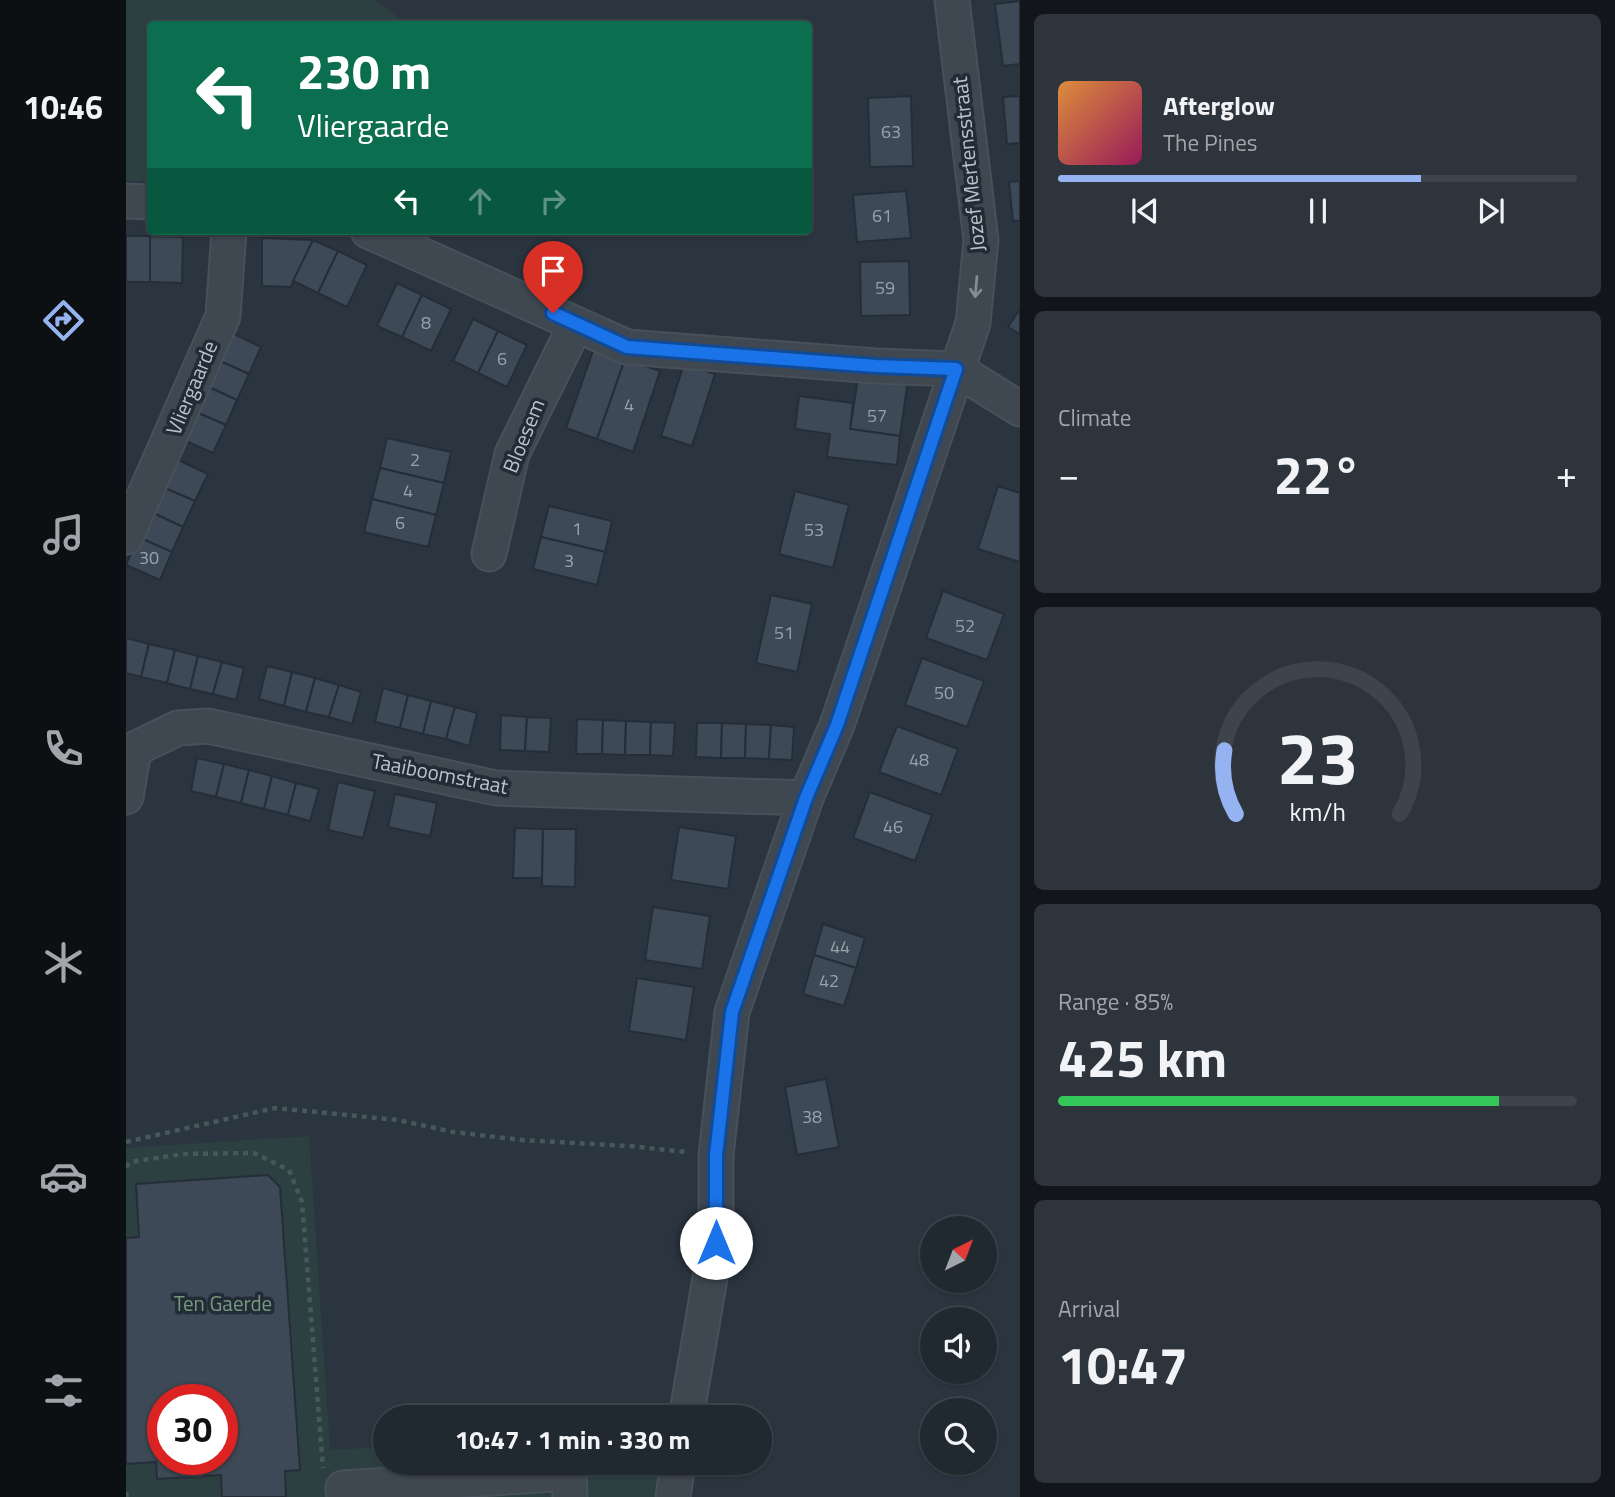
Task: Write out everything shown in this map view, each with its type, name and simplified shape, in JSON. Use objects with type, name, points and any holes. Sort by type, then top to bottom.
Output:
[{"type":"street","name":"Jozef Mertensstraat","points":[[688,1405],[716,1243],[716,1155],[732,1012],[806,798],[837,725],[973,323],[981,240],[952,0]]},
{"type":"street","points":[[126,201],[147,202]]},
{"type":"street","name":"Vliergaarde","points":[[126,537],[223,316],[229,235]]},
{"type":"street","points":[[377,235],[627,347],[876,366],[956,369],[1020,409]]},
{"type":"street","name":"Bloesem","points":[[489,554],[512,454],[576,324]]},
{"type":"street","name":"Taaiboomstraat","points":[[130,752],[178,728],[208,726],[496,788],[806,798]]},
{"type":"street","points":[[126,797],[130,752]]},
{"type":"street","points":[[344,1497],[343,1488],[569,1472],[570,1497]]},
{"type":"street","points":[[673,1497],[676,1475]]},
{"type":"path","points":[[126,1142],[275,1108],[398,1120],[453,1132],[509,1138],[716,1155]]},
{"type":"path","points":[[127,1163],[184,1154],[254,1153],[289,1170],[302,1202],[323,1471]]},
{"type":"path","points":[[126,1492],[127,1497]]},
{"type":"green space","points":[[126,0],[376,0],[402,21],[147,21],[147,181],[126,181]]},
{"type":"green space","name":"Ten Gaerde","points":[[309,1136],[330,1450],[373,1448],[373,1475],[665,1475],[661,1497],[126,1497],[126,1148]]},
{"type":"building","points":[[1020,1],[1020,64],[1003,66],[995,4]]},
{"type":"building","points":[[911,96],[913,166],[870,167],[868,98]]},
{"type":"building","points":[[1020,96],[1020,143],[1007,144],[1003,97]]},
{"type":"building","points":[[1020,181],[1020,221],[1013,221],[1009,182]]},
{"type":"building","points":[[906,191],[911,238],[857,242],[853,195]]},
{"type":"building","points":[[126,236],[150,236],[150,282],[126,282]]},
{"type":"building","points":[[150,236],[183,237],[182,283],[150,282]]},
{"type":"building","points":[[262,238],[313,240],[291,287],[262,286]]},
{"type":"building","points":[[313,240],[338,251],[318,293],[293,281]]},
{"type":"building","points":[[338,251],[367,265],[347,307],[318,293]]},
{"type":"building","points":[[909,261],[910,315],[861,316],[860,262]]},
{"type":"building","points":[[397,283],[422,295],[402,337],[377,326]]},
{"type":"building","points":[[422,295],[451,309],[431,351],[402,337]]},
{"type":"building","points":[[1020,309],[1020,334],[1008,327]]},
{"type":"building","points":[[473,319],[498,331],[478,373],[453,361]]},
{"type":"building","points":[[226,330],[261,347],[249,374],[213,358]]},
{"type":"building","points":[[498,331],[527,345],[507,387],[478,373]]},
{"type":"building","points":[[594,348],[625,359],[597,439],[566,428]]},
{"type":"building","points":[[213,358],[249,374],[237,400],[202,384]]},
{"type":"building","points":[[625,359],[660,371],[633,452],[597,439]]},
{"type":"building","points":[[684,364],[715,374],[692,446],[661,436]]},
{"type":"building","points":[[859,372],[908,380],[900,436],[850,429]]},
{"type":"building","points":[[202,384],[237,400],[226,425],[191,410]]},
{"type":"building","points":[[799,396],[853,403],[850,429],[900,436],[897,465],[827,457],[830,434],[795,429]]},
{"type":"building","points":[[191,410],[226,425],[213,453],[179,438]]},
{"type":"building","points":[[387,438],[451,452],[444,483],[380,468]]},
{"type":"building","points":[[172,457],[208,474],[195,501],[160,486]]},
{"type":"building","points":[[380,468],[444,483],[436,515],[372,499]]},
{"type":"building","points":[[160,486],[195,501],[183,527],[149,511]]},
{"type":"building","points":[[998,486],[1020,493],[1020,562],[978,549]]},
{"type":"building","points":[[795,491],[849,505],[833,568],[779,554]]},
{"type":"building","points":[[372,499],[436,515],[428,547],[364,532]]},
{"type":"building","points":[[549,506],[612,521],[605,552],[541,537]]},
{"type":"building","points":[[149,511],[183,527],[172,552],[138,537]]},
{"type":"building","points":[[138,537],[172,552],[160,580],[126,565]]},
{"type":"building","points":[[541,537],[605,552],[597,585],[533,569]]},
{"type":"building","points":[[943,591],[1004,614],[987,660],[926,638]]},
{"type":"building","points":[[771,595],[812,604],[797,672],[756,663]]},
{"type":"building","points":[[126,638],[149,644],[141,677],[126,673]]},
{"type":"building","points":[[149,644],[175,650],[167,683],[141,677]]},
{"type":"building","points":[[175,650],[198,656],[190,689],[167,683]]},
{"type":"building","points":[[198,656],[222,662],[213,694],[190,689]]},
{"type":"building","points":[[922,658],[984,681],[967,727],[905,705]]},
{"type":"building","points":[[222,662],[244,668],[236,700],[213,694]]},
{"type":"building","points":[[267,666],[292,672],[284,706],[259,699]]},
{"type":"building","points":[[292,672],[315,678],[306,712],[284,706]]},
{"type":"building","points":[[315,678],[339,685],[329,717],[306,712]]},
{"type":"building","points":[[339,685],[361,692],[352,724],[329,717]]},
{"type":"building","points":[[383,688],[408,695],[400,728],[375,722]]},
{"type":"building","points":[[408,695],[431,701],[423,734],[400,728]]},
{"type":"building","points":[[431,701],[455,707],[446,739],[423,734]]},
{"type":"building","points":[[455,707],[477,713],[469,746],[446,739]]},
{"type":"building","points":[[501,715],[527,717],[525,751],[500,750]]},
{"type":"building","points":[[527,717],[551,718],[549,752],[525,751]]},
{"type":"building","points":[[577,719],[603,720],[602,754],[576,754]]},
{"type":"building","points":[[603,720],[626,721],[625,755],[602,754]]},
{"type":"building","points":[[626,721],[651,722],[650,755],[625,755]]},
{"type":"building","points":[[651,722],[675,723],[673,756],[650,755]]},
{"type":"building","points":[[697,723],[722,723],[721,758],[696,757]]},
{"type":"building","points":[[722,723],[746,724],[745,758],[721,758]]},
{"type":"building","points":[[746,724],[771,725],[769,759],[745,758]]},
{"type":"building","points":[[771,725],[794,727],[792,760],[769,759]]},
{"type":"building","points":[[897,726],[958,749],[941,795],[879,772]]},
{"type":"building","points":[[197,758],[224,764],[216,797],[191,791]]},
{"type":"building","points":[[224,764],[249,770],[241,803],[216,797]]},
{"type":"building","points":[[249,770],[272,776],[264,809],[241,803]]},
{"type":"building","points":[[272,776],[296,783],[288,815],[264,809]]},
{"type":"building","points":[[338,782],[375,791],[363,838],[328,830]]},
{"type":"building","points":[[296,783],[319,789],[310,821],[288,815]]},
{"type":"building","points":[[870,792],[932,815],[915,861],[853,838]]},
{"type":"building","points":[[395,794],[437,803],[430,836],[388,827]]},
{"type":"building","points":[[679,827],[736,836],[728,889],[671,880]]},
{"type":"building","points":[[515,828],[543,829],[542,878],[513,878]]},
{"type":"building","points":[[543,829],[576,829],[575,887],[542,886]]},
{"type":"building","points":[[653,907],[710,916],[702,969],[645,960]]},
{"type":"building","points":[[823,924],[865,938],[856,968],[814,955]]},
{"type":"building","points":[[814,955],[856,968],[844,1006],[803,994]]},
{"type":"building","points":[[637,978],[694,987],[686,1040],[629,1031]]},
{"type":"building","points":[[826,1079],[839,1147],[797,1155],[785,1087]]},
{"type":"building","points":[[268,1175],[280,1187],[300,1470],[285,1471],[286,1497],[222,1497],[221,1475],[238,1475],[238,1384],[147,1384],[147,1463],[126,1464],[126,1238],[139,1237],[136,1184]]},
{"type":"building","points":[[157,1475],[221,1475],[157,1479]]},
{"type":"route","points":[[553,313],[627,347],[876,366],[956,369],[837,725],[806,798],[732,1012],[716,1155],[716,1243]]}]
